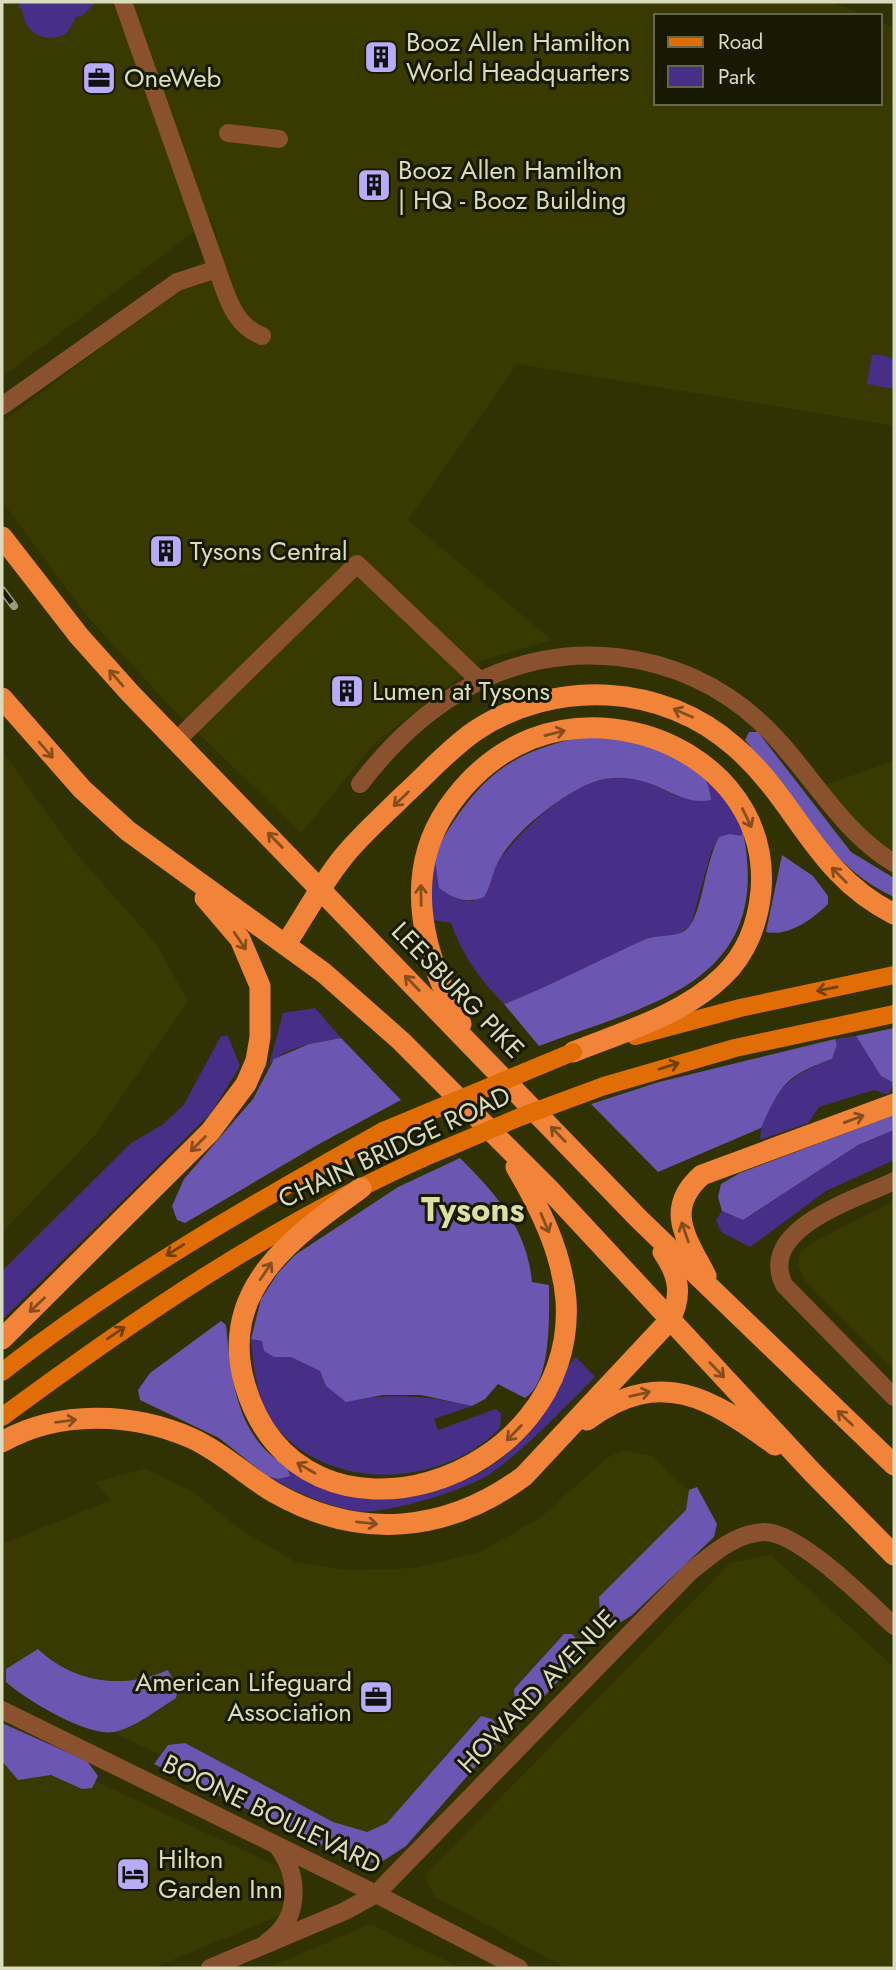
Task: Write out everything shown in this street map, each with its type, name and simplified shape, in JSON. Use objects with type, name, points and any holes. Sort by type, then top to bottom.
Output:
[{"type":"highway","name":"LEESBURG PIKE","points":[[2,537],[79,636],[176,741],[639,1219],[894,1465]]},
{"type":"highway","points":[[286,944],[345,855],[474,732],[507,713],[539,701],[595,694],[656,702],[714,730],[758,769],[821,857],[878,906],[894,914]]},
{"type":"highway","points":[[2,698],[82,789],[128,831],[286,944],[361,1003],[502,1141],[669,1321],[894,1555]]},
{"type":"highway","points":[[477,1050],[444,989],[424,932],[421,874],[429,844],[442,817],[459,792],[504,753],[531,739],[559,731],[588,727],[619,729],[647,735],[684,750],[723,780],[751,825],[761,865],[760,905],[751,934],[739,958],[701,995],[674,1011],[573,1052]]},
{"type":"highway","points":[[2,1339],[210,1132],[235,1102],[256,1061],[262,1011],[260,986],[253,962],[240,939],[180,870]]},
{"type":"highway","points":[[716,1293],[682,1227],[680,1213],[690,1186],[702,1175],[894,1104]]},
{"type":"highway","points":[[361,1188],[291,1240],[264,1271],[250,1295],[242,1319],[241,1370],[257,1418],[270,1438],[305,1469],[350,1485],[407,1488],[462,1472],[490,1455],[531,1415],[558,1361],[566,1302],[558,1256],[534,1198],[502,1141]]},
{"type":"highway","points":[[2,1442],[25,1431],[66,1420],[126,1419],[162,1427],[191,1438],[220,1454],[276,1493],[306,1507],[355,1522],[386,1525],[417,1523],[472,1508],[523,1476],[560,1440],[669,1321],[677,1307],[679,1294],[675,1273],[639,1219]]},
{"type":"highway","points":[[560,1440],[616,1402],[654,1391],[675,1392],[696,1396],[719,1406],[812,1472]]},
{"type":"main road","name":"CHAIN BRIDGE ROAD","points":[[2,1372],[121,1284],[215,1226],[383,1131],[573,1052],[740,1008],[894,975]]},
{"type":"main road","name":"CHAIN BRIDGE ROAD","points":[[2,1417],[100,1344],[222,1263],[361,1188],[423,1158],[520,1117],[604,1086],[735,1048],[894,1014]]},
{"type":"street","points":[[123,2],[235,315],[248,330],[262,336]]},
{"type":"street","points":[[228,133],[279,139]]},
{"type":"street","points":[[2,406],[177,282],[217,268]]},
{"type":"street","points":[[176,741],[357,564],[480,681]]},
{"type":"street","points":[[359,784],[388,747],[420,720],[480,681],[528,663],[561,657],[598,655],[668,666],[719,692],[759,721],[787,748],[866,844],[894,863]]},
{"type":"street","points":[[894,1181],[796,1230],[784,1244],[778,1258],[778,1271],[784,1284],[894,1397]]},
{"type":"street","name":"HOWARD AVENUE","points":[[210,1968],[345,1912],[376,1894],[690,1572],[720,1547],[744,1536],[766,1532],[786,1538],[806,1549],[894,1626]]},
{"type":"street","name":"BOONE BOULEVARD","points":[[2,1710],[376,1894],[519,1968]]},
{"type":"street","points":[[259,1948],[272,1938],[281,1926],[295,1896],[293,1873],[275,1844]]},
{"type":"shaded area","points":[[2,2],[832,2],[860,14],[654,14],[654,105],[882,105],[882,23],[894,28],[894,426],[517,364],[408,520],[552,640],[480,661],[375,743],[301,833],[166,702],[87,616],[2,501],[2,422],[159,304],[212,250],[218,236],[211,219],[6,374],[2,369]]},
{"type":"shaded area","points":[[749,732],[758,732],[851,852],[894,878],[894,897],[870,884],[830,849],[745,740]]},
{"type":"shaded area","points":[[596,734],[648,746],[687,761],[699,769],[704,777],[711,800],[685,798],[633,779],[603,779],[570,794],[527,826],[505,850],[484,897],[460,899],[439,888],[435,859],[438,847],[469,800],[485,783],[520,757],[567,740]]},
{"type":"shaded area","points":[[2,751],[74,851],[157,945],[188,1001],[95,1135],[2,1233]]},
{"type":"shaded area","points":[[894,761],[894,863],[858,834],[824,785]]},
{"type":"shaded area","points":[[743,832],[748,883],[740,924],[721,955],[694,980],[660,1000],[539,1046],[504,1004],[646,939],[676,934],[687,929],[695,916],[710,859],[719,837],[730,834],[741,836]]},
{"type":"shaded area","points":[[782,855],[813,876],[828,896],[828,904],[808,921],[791,929],[766,932]]},
{"type":"shaded area","points":[[894,1028],[894,1083],[881,1076],[856,1036]]},
{"type":"shaded area","points":[[341,1038],[401,1100],[319,1144],[185,1223],[177,1220],[172,1206],[184,1179],[253,1099],[274,1059],[309,1044]]},
{"type":"shaded area","points":[[835,1039],[837,1045],[832,1059],[804,1071],[786,1083],[761,1128],[658,1172],[591,1104],[659,1082]]},
{"type":"shaded area","points":[[894,1115],[894,1130],[858,1145],[743,1220],[722,1211],[718,1197],[721,1184],[740,1173]]},
{"type":"shaded area","points":[[460,1158],[498,1200],[517,1229],[524,1245],[532,1282],[549,1285],[549,1329],[544,1363],[534,1390],[525,1398],[498,1384],[485,1399],[472,1406],[421,1395],[383,1395],[346,1402],[326,1386],[320,1371],[291,1357],[274,1357],[264,1351],[262,1341],[251,1339],[261,1299],[278,1273],[295,1255],[398,1187]]},
{"type":"shaded area","points":[[894,1201],[894,1370],[805,1280],[798,1266],[800,1253],[810,1244]]},
{"type":"shaded area","points":[[221,1321],[226,1325],[234,1385],[247,1423],[270,1454],[287,1466],[290,1476],[278,1479],[267,1476],[219,1438],[140,1400],[138,1390],[150,1373]]},
{"type":"shaded area","points":[[624,1450],[652,1456],[709,1510],[444,1781],[362,1851],[2,1679],[2,1544],[111,1500],[95,1482],[144,1469],[190,1490],[243,1531],[296,1562],[347,1570],[415,1568],[482,1551],[540,1518],[607,1458]]},
{"type":"shaded area","points":[[697,1487],[717,1524],[714,1537],[631,1616],[621,1622],[610,1623],[600,1613],[599,1597],[686,1510],[689,1490]]},
{"type":"shaded area","points":[[771,1555],[894,1667],[894,1968],[566,1968],[434,1896],[425,1875],[730,1563]]},
{"type":"shaded area","points":[[564,1634],[572,1634],[586,1650],[531,1711],[515,1699],[514,1689]]},
{"type":"shaded area","points":[[38,1649],[67,1669],[100,1680],[134,1680],[168,1670],[178,1689],[176,1698],[122,1730],[103,1732],[89,1729],[42,1707],[6,1682],[6,1669]]},
{"type":"shaded area","points":[[481,1716],[492,1719],[505,1733],[406,1846],[380,1863],[357,1862],[154,1764],[168,1745],[185,1743],[333,1822],[367,1832],[387,1823]]},
{"type":"shaded area","points":[[2,1723],[87,1761],[98,1776],[92,1788],[82,1789],[51,1775],[18,1780],[2,1761]]},
{"type":"shaded area","points":[[2,1738],[290,1872],[303,1892],[290,1911],[153,1968],[2,1968]]},
{"type":"shaded area","points":[[371,1924],[461,1968],[267,1968]]},
{"type":"green space","points":[[20,2],[96,2],[82,16],[76,17],[67,33],[51,38],[32,31],[22,9],[18,8]]},
{"type":"green space","points":[[872,354],[894,358],[894,389],[867,384]]},
{"type":"green space","points":[[695,766],[726,799],[743,832],[741,836],[719,837],[711,852],[691,925],[677,935],[650,937],[555,984],[504,1004],[473,967],[451,923],[433,920],[430,888],[435,859],[448,894],[460,900],[473,901],[486,889],[497,863],[512,844],[539,817],[572,793],[589,784],[624,777],[645,782],[679,797]]},
{"type":"green space","points":[[315,1008],[341,1038],[292,1050],[269,1065],[283,1013]]},
{"type":"green space","points":[[221,1036],[228,1036],[240,1066],[211,1113],[2,1320],[2,1271],[131,1143],[162,1125],[183,1106]]},
{"type":"green space","points":[[856,1036],[881,1076],[894,1083],[888,1095],[874,1090],[819,1107],[808,1123],[760,1140],[767,1110],[782,1088],[805,1071],[832,1059],[837,1045],[835,1039]]},
{"type":"green space","points":[[894,1130],[894,1160],[826,1191],[750,1247],[721,1232],[716,1220],[722,1211],[743,1220],[858,1145]]},
{"type":"green space","points":[[251,1339],[262,1341],[274,1356],[291,1357],[320,1371],[326,1386],[346,1401],[409,1396],[439,1399],[472,1406],[434,1419],[438,1430],[496,1409],[501,1413],[500,1428],[476,1448],[449,1462],[418,1471],[387,1475],[355,1472],[325,1463],[298,1448],[269,1417],[257,1384]]},
{"type":"green space","points":[[576,1357],[595,1377],[507,1461],[482,1479],[466,1486],[405,1505],[356,1511],[310,1497],[267,1476],[278,1479],[290,1475],[287,1466],[325,1486],[378,1495],[405,1495],[457,1483],[481,1472],[503,1457],[522,1438],[568,1365]]},
{"type":"railway","points":[[2,590],[14,606]]},
{"type":"place","name":"Booz Allen Hamilton World Headquarters","points":[[381,57]]},
{"type":"place","name":"OneWeb","points":[[99,78]]},
{"type":"place","name":"Booz Allen Hamilton | HQ - Booz Building","points":[[374,185]]},
{"type":"place","name":"Tysons Central","points":[[166,551]]},
{"type":"place","name":"Lumen at Tysons","points":[[347,691]]},
{"type":"place","name":"American Lifeguard Association","points":[[376,1697]]},
{"type":"place","name":"Hilton Garden Inn","points":[[133,1874]]},
{"type":"district","name":"Tysons","points":[[473,1209]]}]
